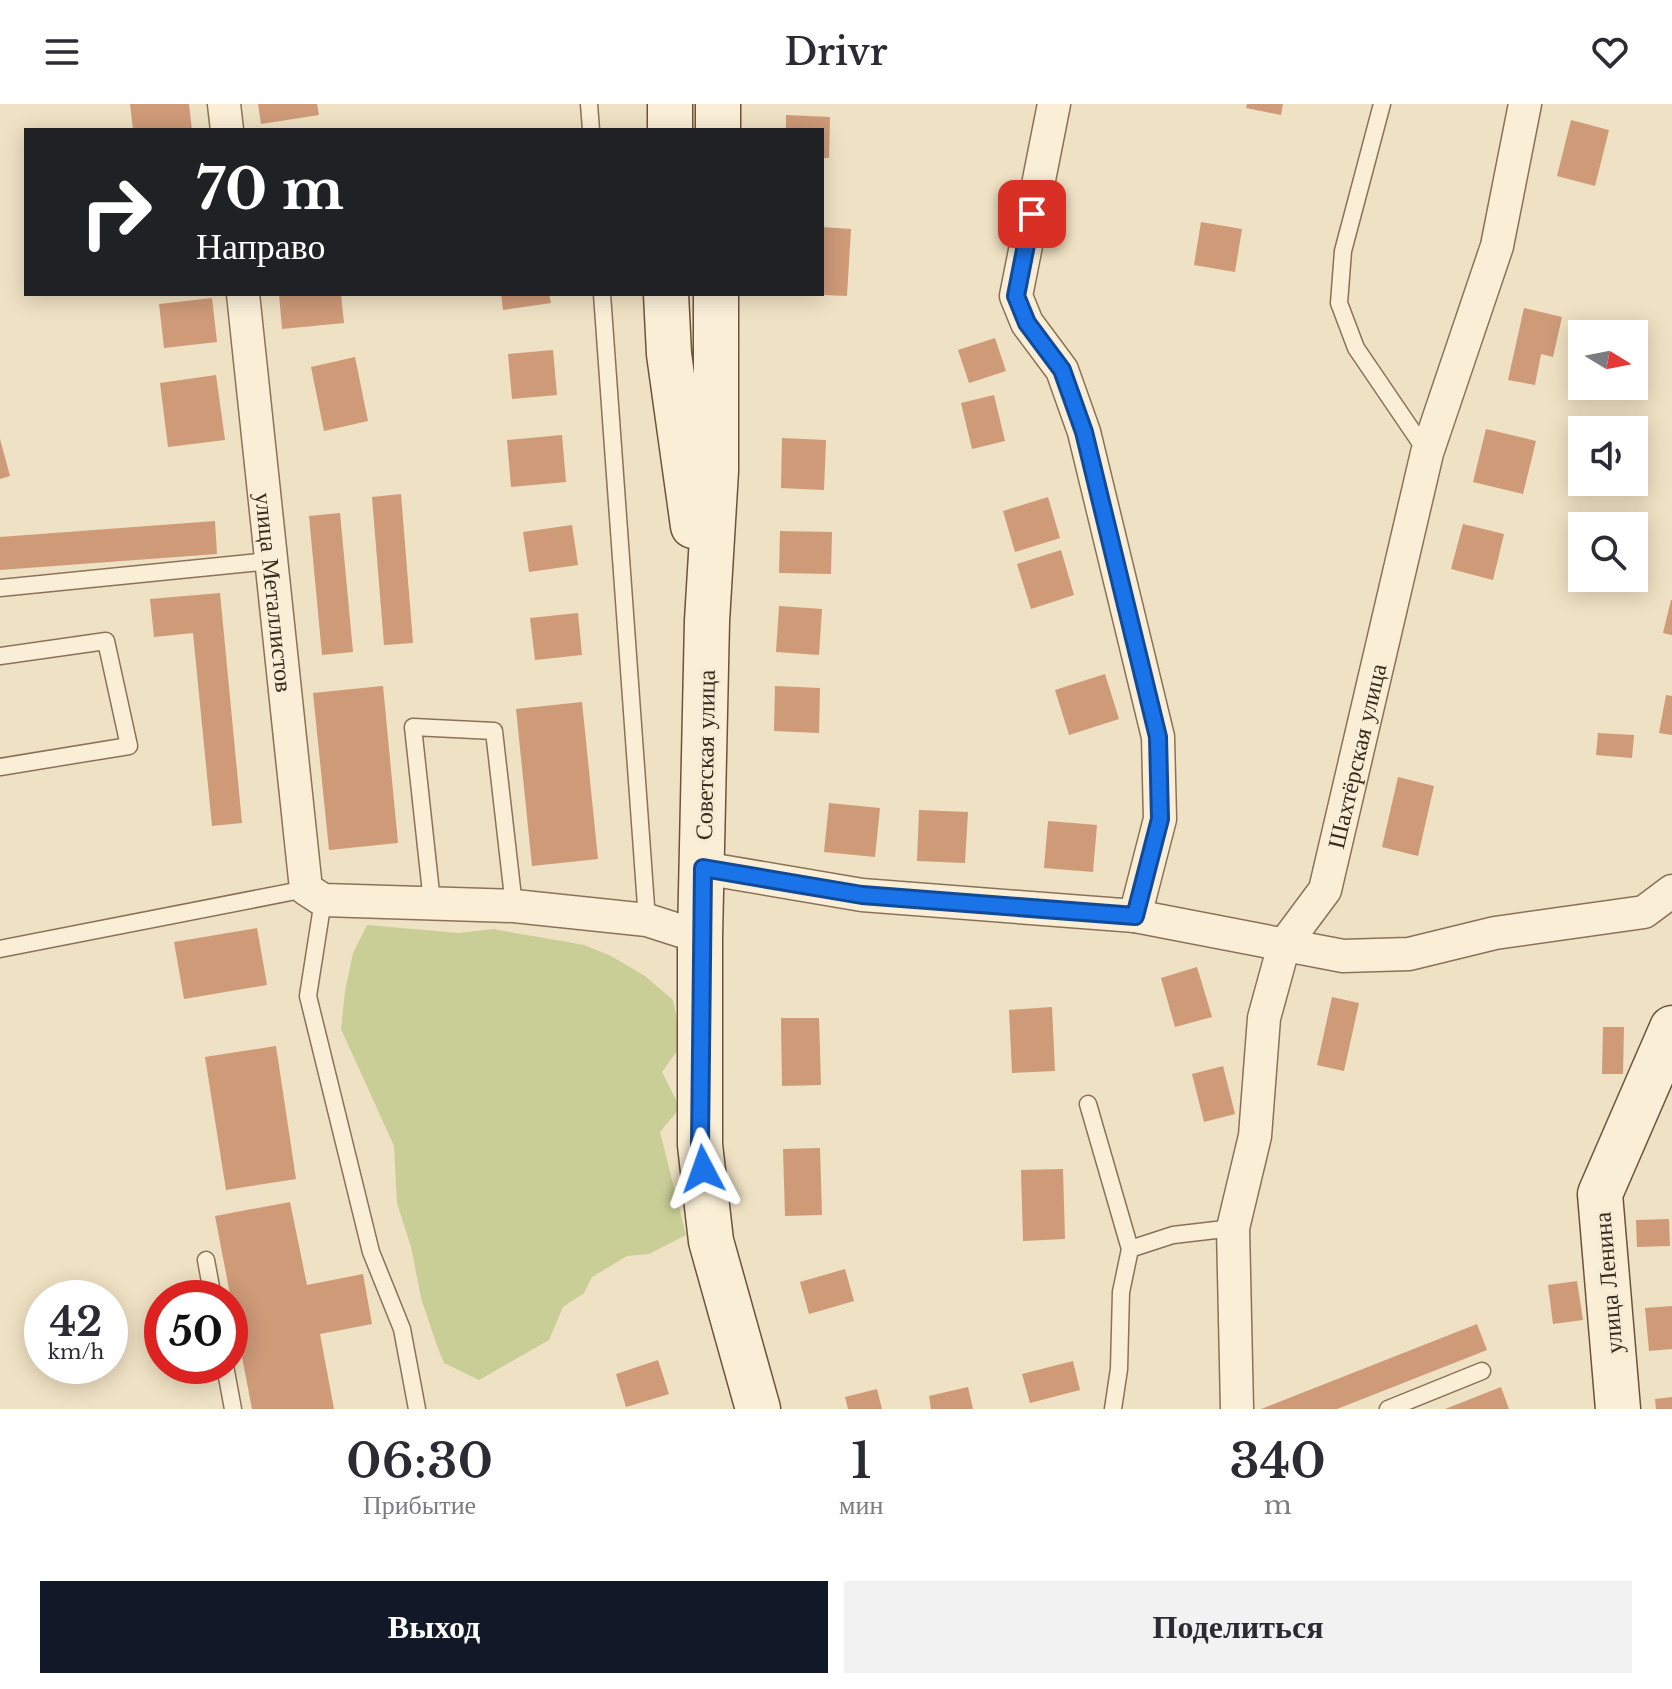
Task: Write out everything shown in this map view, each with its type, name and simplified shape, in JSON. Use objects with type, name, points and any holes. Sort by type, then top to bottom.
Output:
[{"type":"main road","points":[[670,104],[670,128]]},
{"type":"main road","points":[[718,104],[718,128]]},
{"type":"main road","name":"Советская улица","points":[[666,296],[669,354],[707,621]]},
{"type":"main road","name":"Советская улица","points":[[716,296],[716,471],[707,621],[700,937],[700,1145],[711,1241],[758,1409]]},
{"type":"main road","name":"улица Ленина","points":[[1618,1409],[1600,1194],[1672,1028]]},
{"type":"street","points":[[224,104],[227,128]]},
{"type":"street","points":[[1054,104],[1016,296],[1027,323],[1062,370],[1084,432],[1158,737],[1160,819],[1135,916]]},
{"type":"street","name":"Шахтёрская улица","points":[[1237,1409],[1233,1228],[1255,1136],[1264,1018],[1284,945],[1325,890],[1427,453],[1497,246],[1525,104]]},
{"type":"street","name":"улица Металлистов","points":[[243,296],[270,561],[314,895]]},
{"type":"street","points":[[703,868],[862,895],[1135,916],[1343,956],[1409,954],[1495,933],[1644,912],[1672,891]]},
{"type":"street","points":[[314,895],[514,906],[647,920],[700,937]]},
{"type":"lane","points":[[589,104],[591,128]]},
{"type":"lane","points":[[1382,104],[1343,251],[1339,303],[1356,348],[1427,453]]},
{"type":"lane","points":[[602,296],[647,920]]},
{"type":"lane","points":[[0,588],[270,561]]},
{"type":"lane","points":[[0,656],[106,641],[129,746],[0,767]]},
{"type":"lane","points":[[432,902],[413,727],[494,731],[514,906]]},
{"type":"lane","points":[[0,949],[314,895],[308,996],[371,1252],[402,1329],[417,1409]]},
{"type":"lane","points":[[1088,1104],[1130,1249],[1121,1292],[1119,1369],[1113,1409]]},
{"type":"lane","points":[[1130,1249],[1173,1235],[1233,1228]]},
{"type":"lane","points":[[206,1260],[210,1280]]},
{"type":"lane","points":[[1388,1409],[1482,1371]]},
{"type":"lane","points":[[228,1384],[233,1409]]},
{"type":"green space","points":[[367,925],[459,933],[493,929],[584,945],[611,956],[645,976],[673,1000],[682,1044],[662,1072],[680,1108],[660,1132],[686,1235],[649,1254],[627,1256],[592,1277],[584,1293],[563,1307],[549,1340],[479,1380],[444,1363],[437,1346],[421,1298],[411,1247],[397,1203],[394,1146],[341,1029],[353,953]]},
{"type":"building","points":[[130,104],[189,104],[192,128],[133,128]]},
{"type":"building","points":[[258,104],[317,104],[319,115],[261,124]]},
{"type":"building","points":[[1247,104],[1283,104],[1281,115],[1246,108]]},
{"type":"building","points":[[786,115],[830,117],[829,158],[824,158],[824,128],[786,128]]},
{"type":"building","points":[[1571,120],[1609,130],[1595,186],[1557,176]]},
{"type":"building","points":[[1201,222],[1242,229],[1235,272],[1194,265]]},
{"type":"building","points":[[824,227],[851,229],[847,296],[824,295]]},
{"type":"building","points":[[279,296],[341,296],[344,323],[282,329]]},
{"type":"building","points":[[501,296],[549,296],[551,303],[503,310]]},
{"type":"building","points":[[212,298],[217,342],[164,348],[159,304]]},
{"type":"building","points":[[1524,308],[1562,317],[1553,357],[1541,354],[1535,385],[1508,380]]},
{"type":"building","points":[[995,338],[1006,371],[969,383],[958,350]]},
{"type":"building","points":[[553,350],[557,395],[512,399],[508,354]]},
{"type":"building","points":[[355,357],[368,421],[324,431],[311,367]]},
{"type":"building","points":[[216,375],[225,440],[168,447],[160,383]]},
{"type":"building","points":[[994,395],[1005,441],[972,449],[961,403]]},
{"type":"building","points":[[1486,429],[1536,441],[1523,494],[1473,482]]},
{"type":"building","points":[[562,435],[566,482],[511,487],[507,440]]},
{"type":"building","points":[[782,438],[826,440],[824,490],[781,488]]},
{"type":"building","points":[[0,439],[10,476],[0,479]]},
{"type":"building","points":[[401,494],[413,643],[384,645],[372,497]]},
{"type":"building","points":[[1048,497],[1060,538],[1015,552],[1003,511]]},
{"type":"building","points":[[340,513],[353,652],[322,655],[309,516]]},
{"type":"building","points":[[215,521],[217,554],[0,570],[0,537]]},
{"type":"building","points":[[1463,524],[1504,534],[1493,580],[1451,569]]},
{"type":"building","points":[[572,525],[578,565],[529,572],[523,532]]},
{"type":"building","points":[[780,531],[832,532],[831,574],[779,573]]},
{"type":"building","points":[[1061,550],[1074,595],[1031,609],[1017,564]]},
{"type":"building","points":[[220,593],[242,823],[212,826],[193,633],[154,637],[150,599]]},
{"type":"building","points":[[1672,600],[1672,635],[1663,633]]},
{"type":"building","points":[[779,606],[822,609],[819,655],[776,652]]},
{"type":"building","points":[[578,613],[582,655],[535,660],[530,618]]},
{"type":"building","points":[[1105,674],[1119,719],[1069,735],[1055,690]]},
{"type":"building","points":[[383,686],[398,843],[329,850],[313,693]]},
{"type":"building","points":[[775,686],[820,688],[819,733],[774,731]]},
{"type":"building","points":[[1666,695],[1672,696],[1672,735],[1659,733]]},
{"type":"building","points":[[582,702],[598,859],[532,866],[516,709]]},
{"type":"building","points":[[1598,733],[1634,735],[1632,758],[1596,755]]},
{"type":"building","points":[[1398,777],[1434,786],[1418,856],[1382,847]]},
{"type":"building","points":[[829,803],[880,808],[875,857],[824,852]]},
{"type":"building","points":[[919,810],[968,812],[965,863],[917,861]]},
{"type":"building","points":[[1048,821],[1097,825],[1093,872],[1044,868]]},
{"type":"building","points":[[257,928],[267,985],[184,999],[174,942]]},
{"type":"building","points":[[1197,967],[1212,1017],[1175,1027],[1161,978]]},
{"type":"building","points":[[1332,997],[1359,1003],[1344,1071],[1317,1065]]},
{"type":"building","points":[[1052,1007],[1055,1071],[1012,1073],[1009,1010]]},
{"type":"building","points":[[781,1018],[819,1018],[821,1085],[782,1086]]},
{"type":"building","points":[[1603,1027],[1624,1027],[1623,1074],[1602,1074]]},
{"type":"building","points":[[276,1046],[296,1179],[226,1190],[205,1057]]},
{"type":"building","points":[[1223,1066],[1235,1114],[1204,1122],[1192,1074]]},
{"type":"building","points":[[820,1148],[822,1215],[785,1216],[783,1149]]},
{"type":"building","points":[[1063,1169],[1065,1239],[1023,1241],[1021,1170]]},
{"type":"building","points":[[290,1202],[307,1285],[363,1274],[372,1324],[320,1334],[334,1409],[252,1409],[247,1384],[248,1280],[227,1280],[215,1216]]},
{"type":"building","points":[[1669,1219],[1670,1246],[1637,1247],[1636,1220]]},
{"type":"building","points":[[845,1269],[854,1301],[809,1314],[800,1282]]},
{"type":"building","points":[[1577,1281],[1583,1320],[1553,1324],[1548,1285]]},
{"type":"building","points":[[1672,1306],[1672,1349],[1649,1351],[1645,1308]]},
{"type":"building","points":[[1477,1324],[1487,1350],[1337,1409],[1261,1409]]},
{"type":"building","points":[[658,1360],[669,1394],[626,1407],[616,1374]]},
{"type":"building","points":[[1073,1361],[1080,1390],[1030,1403],[1022,1374]]},
{"type":"building","points":[[968,1387],[973,1409],[931,1409],[929,1396]]},
{"type":"building","points":[[1501,1387],[1509,1409],[1445,1409]]},
{"type":"building","points":[[877,1389],[882,1409],[848,1409],[845,1397]]},
{"type":"building","points":[[1672,1397],[1672,1409],[1656,1409],[1655,1399]]},
{"type":"route","points":[[703,1169],[700,1145],[703,868],[862,895],[1135,916],[1160,819],[1158,737],[1084,432],[1062,370],[1027,323],[1016,296],[1032,214]]}]
